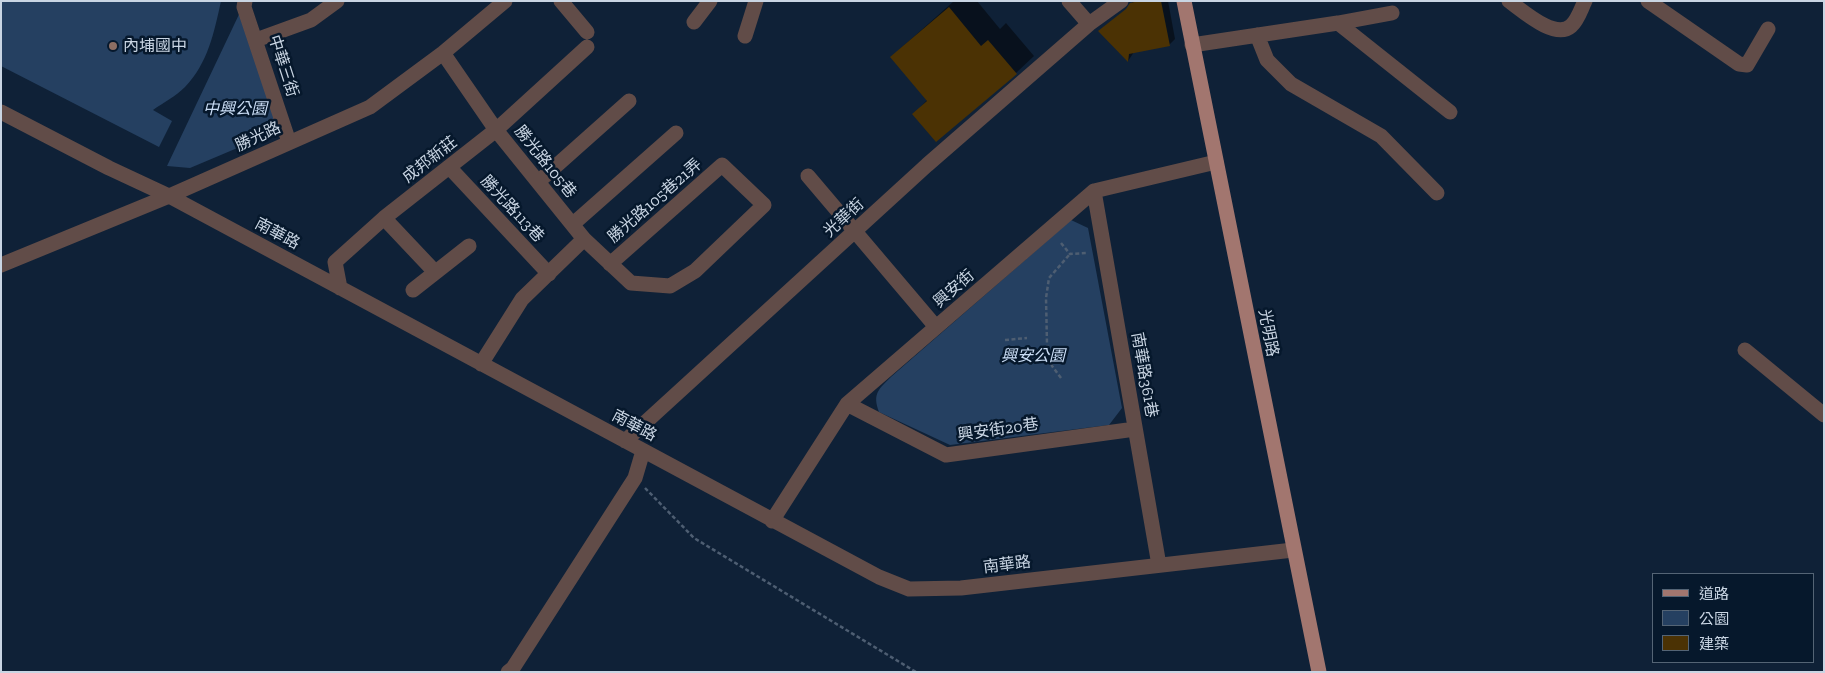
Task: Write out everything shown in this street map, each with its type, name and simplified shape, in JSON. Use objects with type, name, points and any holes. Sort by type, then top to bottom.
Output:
[{"type":"main road","name":"光明路","points":[[1184,1],[1319,672]]},
{"type":"street","name":"中華三街","points":[[245,1],[244,7],[289,142]]},
{"type":"street","points":[[256,40],[311,20],[337,1]]},
{"type":"street","name":"勝光路","points":[[1,265],[169,196],[370,107],[443,53],[505,1]]},
{"type":"street","name":"成邦新莊","points":[[340,288],[336,262],[384,218],[496,130],[587,40],[561,1]]},
{"type":"street","points":[[694,22],[710,1]]},
{"type":"street","points":[[745,36],[756,1]]},
{"type":"street","points":[[1069,1],[1089,24]]},
{"type":"street","name":"光華街","points":[[625,441],[928,165],[1089,24],[1121,1]]},
{"type":"street","points":[[1509,1],[1551,30],[1564,30],[1571,26],[1585,1]]},
{"type":"street","points":[[1648,1],[1739,64],[1747,65],[1768,28]]},
{"type":"street","points":[[1192,45],[1338,24],[1392,13]]},
{"type":"street","points":[[1338,24],[1450,112]]},
{"type":"street","points":[[1257,35],[1267,60],[1291,84],[1381,136],[1437,193]]},
{"type":"street","name":"勝光路105巷","points":[[443,53],[496,130],[538,182],[584,238],[631,283]]},
{"type":"street","points":[[538,182],[629,101]]},
{"type":"street","name":"南華路","points":[[1,112],[109,168],[169,196],[772,521],[879,577],[910,588],[961,588],[1293,550]]},
{"type":"street","points":[[573,224],[676,133]]},
{"type":"street","name":"興安街","points":[[772,521],[847,404],[1094,192],[1216,162]]},
{"type":"street","name":"勝光路105巷21弄","points":[[610,264],[722,165],[764,206],[695,271],[670,286],[631,283]]},
{"type":"street","name":"勝光路113巷","points":[[450,168],[548,274]]},
{"type":"street","points":[[808,176],[936,328]]},
{"type":"street","name":"南華路361巷","points":[[1094,192],[1159,565]]},
{"type":"street","points":[[384,218],[436,272]]},
{"type":"street","points":[[481,364],[522,299],[584,238]]},
{"type":"street","points":[[413,290],[469,246]]},
{"type":"street","points":[[1745,350],[1824,415]]},
{"type":"street","name":"興安街20巷","points":[[847,404],[946,455],[1136,429]]},
{"type":"street","points":[[508,672],[513,668],[635,478],[643,451]]},
{"type":"path","points":[[1062,243],[1070,254]]},
{"type":"path","points":[[1061,378],[1052,366],[1046,344],[1046,298],[1049,278],[1070,254],[1087,253]]},
{"type":"path","points":[[1005,340],[1026,338]]},
{"type":"path","points":[[635,478],[694,538],[916,672]]},
{"type":"green space","name":"內埔國中","points":[[1,1],[221,1],[213,36],[205,58],[193,78],[174,96],[153,110],[172,121],[159,147],[1,66]]},
{"type":"green space","name":"中興公園","points":[[243,6],[280,130],[190,168],[167,166]]},
{"type":"green space","name":"興安公園","points":[[1071,220],[1088,228],[1122,408],[1109,425],[950,445],[879,412],[876,400],[878,392],[887,381]]},
{"type":"building","points":[[1161,1],[1170,46],[1129,54],[1128,62],[1098,31],[1126,9],[1130,3]]},
{"type":"building","points":[[949,7],[981,46],[988,40],[1017,74],[936,142],[912,114],[927,101],[890,57]]},
{"type":"place","name":"內埔國中","points":[[113,46]]}]
